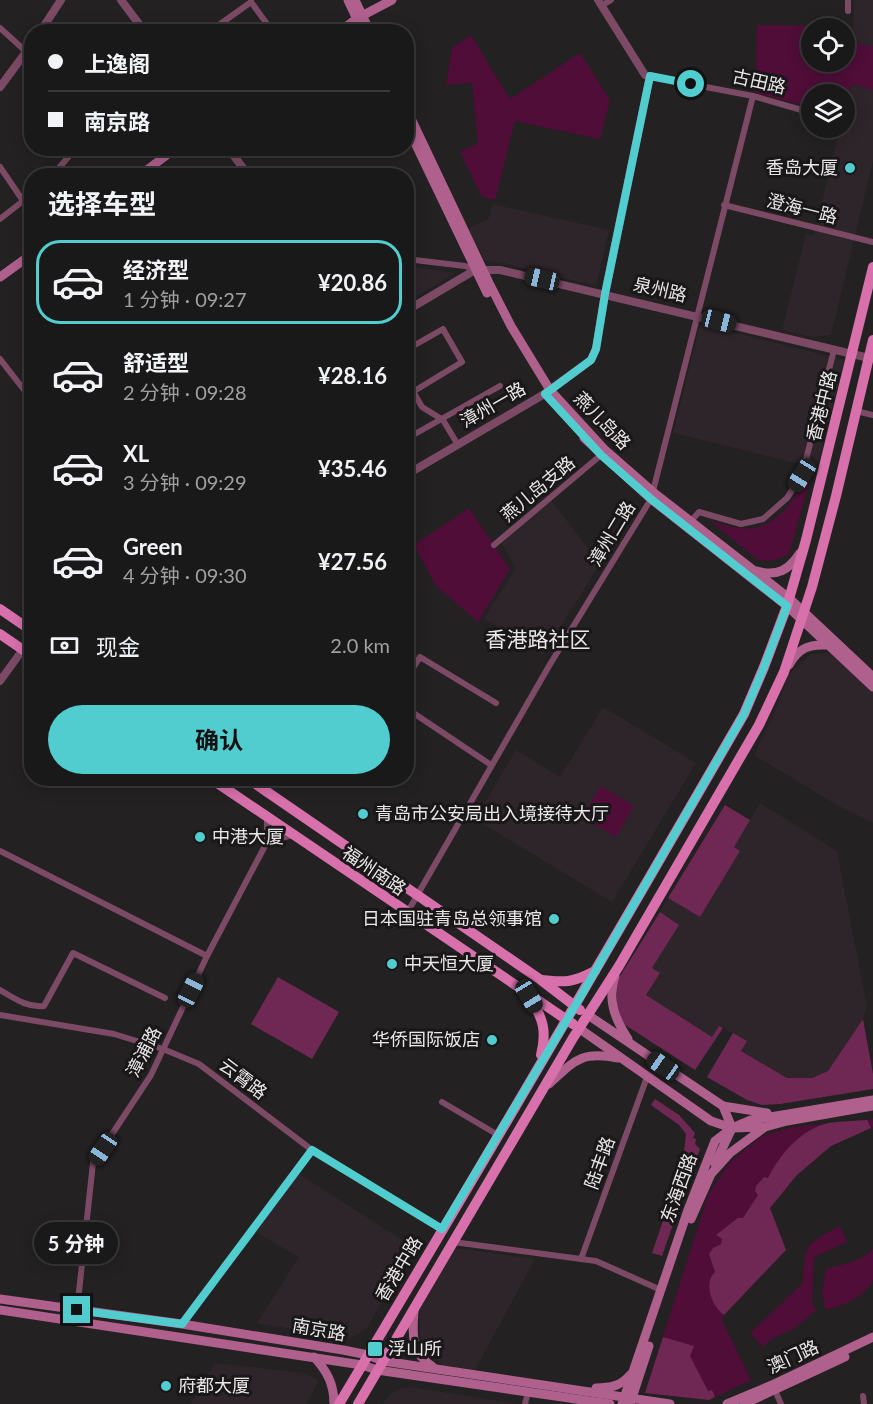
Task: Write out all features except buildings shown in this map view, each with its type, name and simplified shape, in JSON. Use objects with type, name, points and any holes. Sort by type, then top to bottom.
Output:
[{"type":"main road","points":[[348,0],[364,24]]},
{"type":"main road","points":[[355,0],[361,24]]},
{"type":"main road","points":[[350,24],[392,0]]},
{"type":"main road","name":"燕儿岛路","points":[[414,126],[478,269]]},
{"type":"main road","name":"燕儿岛路","points":[[414,140],[509,334],[548,392],[601,455],[788,602]]},
{"type":"main road","points":[[150,168],[165,156]]},
{"type":"main road","points":[[0,277],[24,260]]},
{"type":"main road","name":"香港中路","points":[[339,1404],[596,971],[744,714],[788,602],[873,267]]},
{"type":"main road","name":"香港中路","points":[[358,1404],[619,966],[759,725],[784,672],[825,543],[873,340]]},
{"type":"main road","name":"燕儿岛路","points":[[548,392],[594,441],[652,495],[691,521],[754,571],[873,677]]},
{"type":"main road","points":[[754,571],[774,574],[785,570],[803,549]]},
{"type":"main road","points":[[0,609],[24,626]]},
{"type":"main road","name":"燕儿岛路","points":[[802,614],[826,645],[873,687]]},
{"type":"main road","points":[[0,634],[24,651]]},
{"type":"main road","points":[[784,672],[794,655],[804,647],[815,644],[826,645]]},
{"type":"main road","name":"福州南路","points":[[222,786],[567,1020],[711,1121],[732,1128]]},
{"type":"main road","name":"福州南路","points":[[259,786],[723,1106]]},
{"type":"main road","points":[[619,966],[612,986],[612,1005],[619,1024],[631,1043]]},
{"type":"main road","points":[[541,980],[578,981],[596,971]]},
{"type":"main road","points":[[529,996],[541,1015],[543,1025],[545,1039],[539,1065]]},
{"type":"main road","points":[[547,1086],[579,1059],[590,1055],[620,1058]]},
{"type":"main road","name":"东海西路","points":[[627,1401],[634,1368],[688,1210],[715,1141],[732,1128],[751,1120],[873,1100]]},
{"type":"main road","points":[[711,1174],[732,1128],[723,1106],[782,1114]]},
{"type":"main road","name":"东海西路","points":[[627,1401],[693,1213],[711,1174],[730,1153],[765,1127],[873,1106]]},
{"type":"main road","points":[[711,1121],[715,1141]]},
{"type":"main road","points":[[732,1128],[765,1127]]},
{"type":"main road","name":"南京路","points":[[0,1299],[182,1324],[365,1360],[380,1365],[528,1392],[577,1394],[610,1404]]},
{"type":"main road","points":[[414,1308],[412,1332],[415,1348],[426,1362],[438,1370]]},
{"type":"main road","name":"南京路","points":[[0,1310],[314,1357],[365,1360]]},
{"type":"main road","name":"澳门路","points":[[744,1404],[873,1337]]},
{"type":"main road","name":"澳门路","points":[[727,1404],[774,1388],[873,1344]]},
{"type":"main road","points":[[314,1357],[332,1382],[334,1404]]},
{"type":"main road","name":"南京路","points":[[380,1365],[438,1370],[577,1394],[670,1404]]},
{"type":"main road","points":[[577,1394],[623,1382],[634,1368]]},
{"type":"main road","points":[[577,1394],[587,1404]]},
{"type":"street","points":[[45,24],[61,0]]},
{"type":"street","points":[[121,0],[139,24]]},
{"type":"street","points":[[611,0],[600,3],[647,76]]},
{"type":"street","points":[[848,0],[848,11]]},
{"type":"street","points":[[220,24],[251,1],[267,24]]},
{"type":"street","points":[[0,28],[24,46]]},
{"type":"street","points":[[0,87],[24,58]]},
{"type":"street","name":"古田路","points":[[647,76],[753,96],[801,110]]},
{"type":"street","name":"漳州一路","points":[[414,470],[548,392],[591,360],[596,349],[647,76]]},
{"type":"street","name":"漳州二路","points":[[407,913],[491,765],[652,495],[753,96]]},
{"type":"street","points":[[60,168],[70,156]]},
{"type":"street","points":[[0,167],[24,201],[0,219]]},
{"type":"street","name":"澄海一路","points":[[724,205],[873,242]]},
{"type":"street","name":"泉州路","points":[[414,260],[500,270],[869,358]]},
{"type":"street","points":[[414,306],[478,269]]},
{"type":"street","points":[[414,345],[443,328],[462,362],[414,392],[422,407],[443,420],[458,445]]},
{"type":"street","points":[[691,521],[699,512],[741,524],[763,519],[787,498],[802,475],[834,350]]},
{"type":"street","points":[[0,359],[24,390]]},
{"type":"street","points":[[414,435],[500,386]]},
{"type":"street","points":[[856,411],[873,415]]},
{"type":"street","name":"燕儿岛支路","points":[[494,545],[601,455]]},
{"type":"street","points":[[0,681],[24,656]]},
{"type":"street","points":[[414,666],[420,657],[496,703]]},
{"type":"street","points":[[414,713],[491,765]]},
{"type":"street","points":[[267,817],[267,842],[292,835]]},
{"type":"street","name":"漳浦路","points":[[77,1310],[93,1163],[151,1075],[207,957],[267,842]]},
{"type":"street","points":[[0,851],[207,957]]},
{"type":"street","points":[[0,990],[22,1003],[35,1007],[44,1006],[73,952],[165,998]]},
{"type":"street","name":"云霄路","points":[[0,1015],[114,1034],[163,1049],[199,1064],[312,1150],[442,1229]]},
{"type":"street","name":"陆丰路","points":[[581,1259],[647,1077]]},
{"type":"street","points":[[442,1102],[498,1135]]},
{"type":"street","points":[[182,1324],[312,1150]]},
{"type":"street","points":[[453,1242],[581,1259],[605,1265],[661,1290]]},
{"type":"street","points":[[774,1388],[781,1404]]},
{"type":"street","points":[[525,1404],[528,1392]]},
{"type":"street","points":[[863,1396],[864,1404]]},
{"type":"shaded area","points":[[854,0],[873,0],[873,47],[855,42]]},
{"type":"shaded area","points":[[757,25],[801,26],[801,72],[855,72],[855,42],[873,47],[873,90],[855,84],[801,84],[801,104],[756,93]]},
{"type":"shaded area","points":[[471,35],[510,99],[580,53],[610,100],[600,139],[515,121],[495,200],[482,197],[460,152],[478,143],[472,83],[446,85],[452,48]]},
{"type":"shaded area","points":[[855,85],[873,90],[873,161],[831,335],[812,337],[782,330],[806,234],[814,235],[838,138],[855,138]]},
{"type":"shaded area","points":[[492,204],[609,230],[596,286],[500,262],[485,261],[468,229],[489,218]]},
{"type":"shaded area","points":[[414,267],[455,273],[414,298]]},
{"type":"shaded area","points":[[700,324],[844,360],[817,468],[673,433]]},
{"type":"shaded area","points":[[808,472],[812,473],[789,554],[785,556],[770,561],[758,560],[710,521],[742,528],[760,527],[768,523],[793,500]]},
{"type":"shaded area","points":[[550,499],[600,564],[543,655],[484,618],[516,568],[501,543]]},
{"type":"shaded area","points":[[469,508],[510,569],[478,622],[436,586],[414,545]]},
{"type":"shaded area","points":[[831,653],[873,690],[873,823],[837,805],[754,755],[773,716],[789,674],[811,654]]},
{"type":"shaded area","points":[[603,707],[696,763],[612,902],[475,819],[516,750],[560,777]]},
{"type":"shaded area","points":[[601,786],[634,806],[616,837],[582,817]]},
{"type":"shaded area","points":[[760,803],[837,851],[867,1007],[863,1019],[828,1071],[812,1078],[787,1078],[741,1051],[746,1041],[720,1026],[712,1037],[646,995],[659,973],[652,968],[679,925],[660,912],[668,898],[700,917],[740,851],[733,847]]},
{"type":"shaded area","points":[[725,805],[750,820],[734,847],[740,851],[700,917],[668,898]]},
{"type":"shaded area","points":[[660,912],[679,925],[652,968],[660,973],[646,995],[712,1037],[719,1026],[723,1028],[695,1070],[622,1023],[617,1007],[617,981]]},
{"type":"shaded area","points":[[278,977],[339,1012],[312,1059],[251,1024]]},
{"type":"shaded area","points":[[863,1019],[873,1074],[873,1089],[762,1105],[747,1100],[707,1077],[733,1033],[747,1041],[741,1051],[787,1078],[812,1078],[828,1071]]},
{"type":"shaded area","points":[[655,1099],[679,1115],[695,1133],[693,1138],[696,1139],[695,1144],[700,1149],[681,1201],[672,1198],[684,1152],[686,1134],[679,1125],[651,1105]]},
{"type":"shaded area","points":[[873,1119],[873,1127],[831,1146],[797,1174],[770,1208],[786,1250],[721,1318],[751,1380],[709,1400],[645,1393],[708,1195],[731,1161],[762,1136],[793,1127]]},
{"type":"shaded area","points":[[867,1120],[871,1128],[831,1146],[797,1175],[770,1208],[786,1250],[724,1315],[713,1301],[709,1288],[711,1277],[715,1272],[709,1254],[713,1248],[721,1244],[722,1239],[716,1235],[738,1218],[743,1218],[758,1195],[755,1191],[756,1186],[764,1177],[768,1178],[785,1152],[801,1137],[829,1123]]},
{"type":"shaded area","points":[[299,1174],[413,1247],[367,1328],[350,1339],[257,1323],[299,1257],[256,1232]]},
{"type":"shaded area","points":[[668,1206],[678,1210],[662,1256],[652,1253]]},
{"type":"shaded area","points":[[840,1226],[847,1242],[814,1257],[812,1305],[817,1309],[794,1329],[771,1339],[763,1347],[750,1333],[802,1284],[805,1256],[809,1245]]},
{"type":"shaded area","points":[[455,1248],[535,1259],[475,1370],[443,1365],[425,1348],[420,1334],[420,1309]]},
{"type":"shaded area","points":[[873,1249],[873,1279],[866,1290],[853,1300],[825,1309],[822,1291],[826,1269],[857,1260]]},
{"type":"shaded area","points":[[663,1337],[694,1346],[690,1356],[708,1391],[712,1390],[715,1397],[709,1400],[645,1393]]},
{"type":"shaded area","points":[[215,1363],[304,1373],[319,1381],[306,1404],[191,1404]]},
{"type":"shaded area","points":[[411,1387],[516,1404],[382,1404],[392,1393],[401,1388]]},
{"type":"place","name":"香岛大厦","points":[[850,168]]},
{"type":"place","name":"青岛市公安局出入境接待大厅","points":[[363,814]]},
{"type":"place","name":"中港大厦","points":[[200,837]]},
{"type":"place","name":"日本国驻青岛总领事馆","points":[[554,919]]},
{"type":"place","name":"中天恒大厦","points":[[392,964]]},
{"type":"place","name":"华侨国际饭店","points":[[492,1040]]},
{"type":"place","name":"浮山所","points":[[375,1349]]},
{"type":"place","name":"府都大厦","points":[[166,1386]]},
{"type":"district","name":"香港路社区","points":[[538,640]]},
{"type":"route","points":[[77,1310],[182,1324],[312,1150],[442,1229],[575,1006],[744,714],[787,606],[651,499],[591,446],[545,394],[591,360],[596,349],[605,294],[650,76],[691,84]]}]
